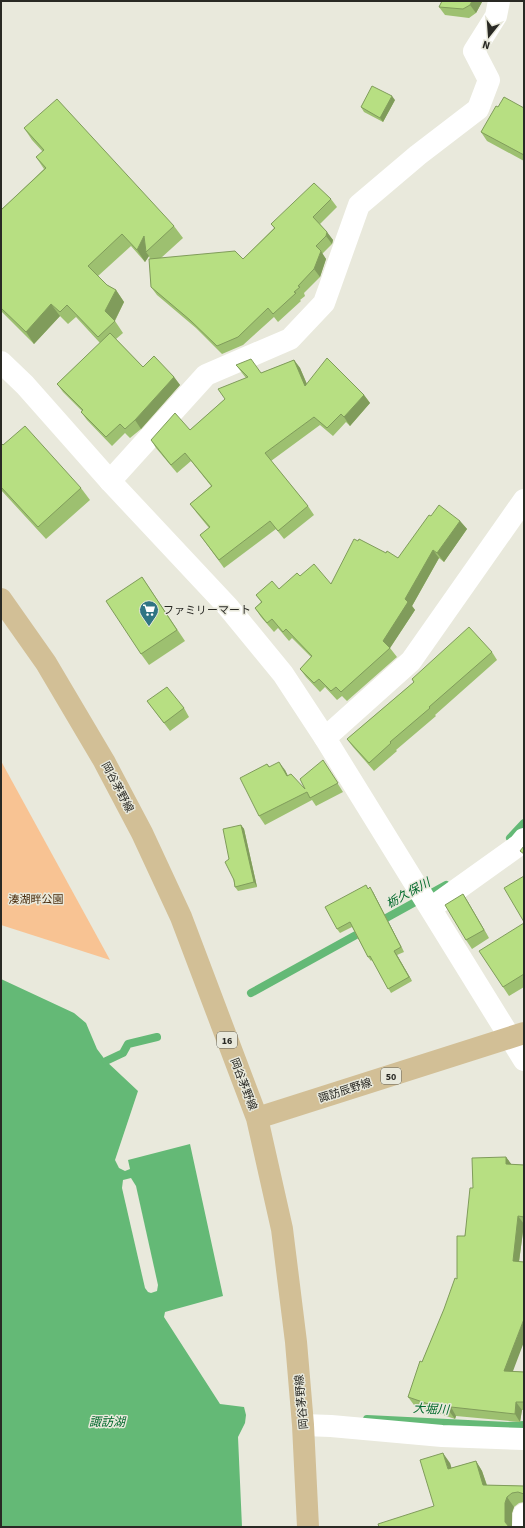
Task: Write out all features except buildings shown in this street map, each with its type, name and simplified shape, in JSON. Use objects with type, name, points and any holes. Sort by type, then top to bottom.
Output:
[{"type":"main road","name":"岡谷茅野線","points":[[1,599],[46,663],[104,761],[142,833],[181,917],[257,1118],[282,1229],[296,1342],[303,1425],[308,1527]]},
{"type":"main road","name":"諏訪辰野線","points":[[257,1118],[517,1035]]},
{"type":"street","points":[[110,481],[206,375],[290,338],[324,303],[359,205],[418,155],[478,109],[489,80],[474,51],[496,16],[499,1]]},
{"type":"street","points":[[1,362],[25,385],[110,481],[228,607],[283,674],[325,738],[426,901],[517,1035],[524,1060]]},
{"type":"street","points":[[325,738],[411,661],[524,500]]},
{"type":"street","points":[[426,901],[518,845],[524,839]]},
{"type":"street","points":[[303,1425],[331,1426],[442,1436],[524,1439]]},
{"type":"street","points":[[523,1527],[524,1514]]},
{"type":"green space","name":"湊湖畔公園","points":[[1,761],[110,960],[1,925]]},
{"type":"water","name":"諏訪湖","points":[[1,979],[74,1013],[86,1023],[97,1049],[106,1061],[138,1091],[115,1160],[119,1168],[125,1171],[130,1169],[128,1160],[190,1144],[223,1296],[165,1312],[164,1317],[220,1404],[244,1407],[246,1415],[245,1423],[238,1437],[242,1527],[1,1527]]},
{"type":"pier","points":[[131,1178],[136,1186],[158,1285],[157,1291],[151,1293],[145,1288],[122,1188],[123,1180]]},
{"type":"waterway","name":"栃久保川","points":[[510,838],[524,823]]},
{"type":"waterway","name":"栃久保川","points":[[379,922],[446,885]]},
{"type":"waterway","name":"栃久保川","points":[[251,993],[365,930]]},
{"type":"waterway","name":"栃久保川","points":[[106,1061],[123,1053],[128,1044],[157,1037]]},
{"type":"waterway","name":"大堀川","points":[[367,1419],[508,1426],[524,1425]]},
{"type":"place","name":"ファミリーマート","points":[[149,627]]}]
